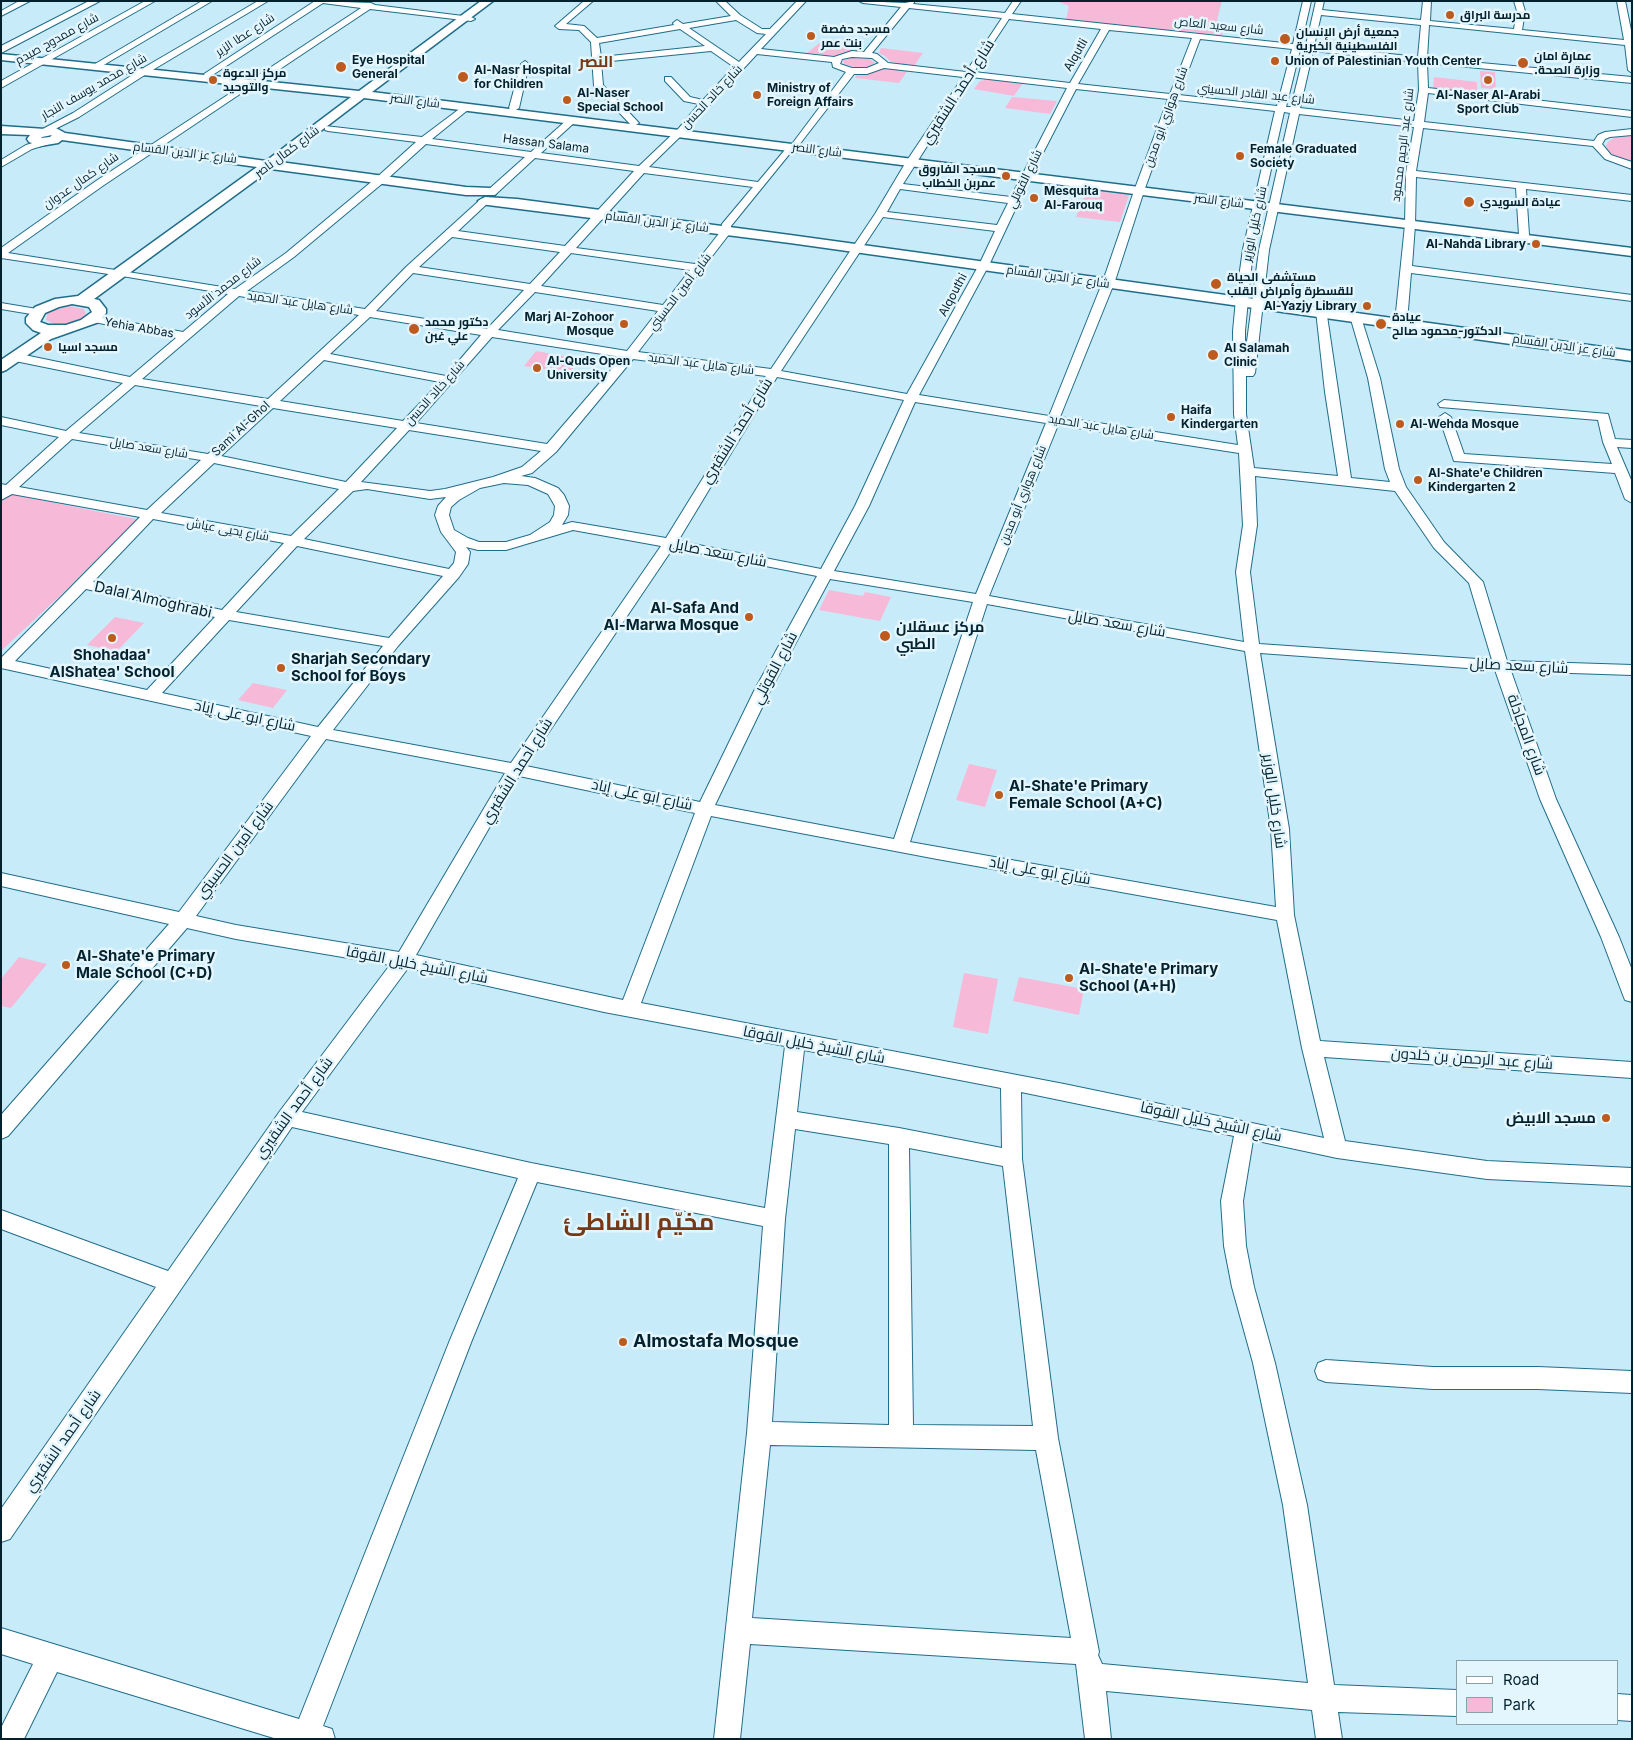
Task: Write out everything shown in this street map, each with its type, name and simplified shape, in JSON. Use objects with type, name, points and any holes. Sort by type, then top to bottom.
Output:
[{"type":"main road","name":"شارع كمال ناصر","points":[[468,19],[488,1]]},
{"type":"main road","name":"شارع كمال ناصر","points":[[89,302],[124,274],[271,167],[468,19],[495,1]]},
{"type":"main road","name":"شارع النصر","points":[[1,54],[44,60],[208,74],[256,81]]},
{"type":"main road","name":"شارع النصر","points":[[44,60],[151,69],[514,108],[634,123],[680,132]]},
{"type":"main road","name":"شارع النصر","points":[[369,93],[466,108],[794,145],[1632,250]]},
{"type":"main road","name":"شارع كمال ناصر","points":[[271,167],[328,128],[369,93]]},
{"type":"main road","name":"شارع عز الدين القسام","points":[[1,131],[465,195],[489,196],[517,203],[726,229],[1632,354]]},
{"type":"main road","name":"شارع النصر","points":[[1410,223],[1524,235],[1632,250]]},
{"type":"main road","points":[[5,359],[46,336],[67,329],[94,319],[99,311],[89,302],[60,302],[44,307],[33,318],[33,323],[42,328],[67,329]]},
{"type":"main road","name":"شارع عز الدين القسام","points":[[1356,317],[1632,354]]},
{"type":"main road","points":[[5,359],[42,328]]},
{"type":"street","points":[[1,14],[26,1]]},
{"type":"street","points":[[1,54],[96,1]]},
{"type":"street","name":"شارع ممدوح صيدم","points":[[1,85],[151,1]]},
{"type":"street","points":[[99,64],[208,1]]},
{"type":"street","name":"شارع محمد يوسف النجار","points":[[47,137],[76,115],[264,1]]},
{"type":"street","points":[[322,1],[468,19]]},
{"type":"street","name":"شارع عطا الزير","points":[[208,74],[322,1]]},
{"type":"street","name":"شارع كمال عدوان","points":[[1,254],[148,150],[377,1]]},
{"type":"street","points":[[589,1],[559,26],[581,28],[595,41],[599,86],[634,123]]},
{"type":"street","points":[[720,1],[737,17],[760,31],[772,32]]},
{"type":"street","name":"شارع خالد الحسن","points":[[150,696],[294,541],[352,486],[490,332],[802,1]]},
{"type":"street","name":"شارع سعيد العاص","points":[[863,1],[909,4],[1296,47],[1632,80]]},
{"type":"street","name":"شارع أحمد الشقيري","points":[[1,1530],[287,1117],[404,960],[515,769],[669,544],[774,373],[880,214],[1017,1]]},
{"type":"street","name":"شارع خليل الوزير","points":[[1307,1],[1258,203],[1248,249],[1242,300],[1239,331],[1240,414],[1248,471],[1250,525],[1243,572],[1252,648],[1280,829],[1286,915],[1312,1048],[1337,1148]]},
{"type":"street","name":"شارع عبد الرحيم محمود","points":[[1401,322],[1410,223],[1411,172],[1424,90],[1422,60],[1427,1]]},
{"type":"street","points":[[1518,1],[1521,11],[1518,31]]},
{"type":"street","points":[[1621,1],[1631,43],[1632,70]]},
{"type":"street","points":[[867,54],[909,4]]},
{"type":"street","points":[[1319,6],[1426,22],[1631,43]]},
{"type":"street","name":"شارع خليل الوزير","points":[[1245,450],[1247,444],[1249,366],[1259,303],[1264,250],[1319,6]]},
{"type":"street","points":[[595,41],[678,24],[737,17]]},
{"type":"street","points":[[678,24],[740,66]]},
{"type":"street","name":"Alqutli","points":[[1067,96],[1107,26]]},
{"type":"street","name":"شارع هواري أبو مدين","points":[[900,846],[981,599],[1108,282],[1139,189],[1197,35]]},
{"type":"street","points":[[596,60],[714,48]]},
{"type":"street","points":[[754,51],[836,60],[852,54],[867,54],[882,60],[883,65],[874,70],[851,71],[839,68],[836,65],[836,60]]},
{"type":"street","points":[[514,108],[525,64]]},
{"type":"street","name":"شارع عبد القادر الحسيني","points":[[883,65],[1597,144]]},
{"type":"street","name":"شارع محمد يوسف النجار","points":[[47,137],[151,69]]},
{"type":"street","name":"شارع أمين الحسيني","points":[[498,480],[527,470],[547,453],[630,355],[760,185],[794,145],[851,71]]},
{"type":"street","points":[[668,79],[687,99],[705,103]]},
{"type":"street","points":[[1424,90],[1632,114]]},
{"type":"street","name":"شارع القوتلي","points":[[984,265],[1067,96]]},
{"type":"street","name":"شارع محمد الأسود","points":[[4,491],[235,294],[290,255],[423,141],[466,108]]},
{"type":"street","name":"Sami Al-Ghol","points":[[2,664],[148,516],[368,313],[410,269],[572,120]]},
{"type":"street","name":"Hassan Salama","points":[[328,128],[760,185]]},
{"type":"street","points":[[1632,132],[1608,134],[1601,137],[1597,144],[1599,149],[1608,157],[1632,166]]},
{"type":"street","points":[[1,159],[47,137]]},
{"type":"street","points":[[1,164],[47,137]]},
{"type":"street","points":[[1411,172],[1632,198]]},
{"type":"street","points":[[897,186],[1014,201]]},
{"type":"street","points":[[1521,186],[1524,235]]},
{"type":"street","points":[[880,214],[1001,229]]},
{"type":"street","points":[[449,233],[698,268]]},
{"type":"street","name":"شارع هايل عبد الحميد","points":[[1,254],[235,294],[368,313],[630,355],[774,373],[911,398],[1245,450]]},
{"type":"street","name":"Alqouthi","points":[[945,339],[984,265]]},
{"type":"street","points":[[410,269],[666,309]]},
{"type":"street","points":[[1406,269],[1632,298]]},
{"type":"street","points":[[1,306],[37,312]]},
{"type":"street","points":[[1322,312],[1331,392],[1345,482]]},
{"type":"street","name":"شارع المجادلة","points":[[1356,317],[1374,378],[1392,469],[1399,487],[1439,544],[1476,582],[1501,666],[1548,799],[1610,937],[1632,995]]},
{"type":"street","name":"Yehia Abbas","points":[[94,319],[185,336]]},
{"type":"street","name":"شارع القوتلي","points":[[629,1009],[704,809],[762,690],[862,506],[911,398],[945,339]]},
{"type":"street","points":[[320,356],[449,380]]},
{"type":"street","points":[[5,359],[406,426],[547,453],[538,471],[557,497],[562,510],[559,520],[542,535],[516,544],[478,546],[457,538],[446,528]]},
{"type":"street","points":[[1620,469],[1459,458],[1444,411],[1604,416],[1609,442],[1620,469],[1632,499]]},
{"type":"street","name":"شارع سعد صايل","points":[[1,421],[69,435],[210,458],[352,486],[363,491],[426,504],[433,509],[446,528]]},
{"type":"street","points":[[1609,442],[1632,444]]},
{"type":"street","points":[[1248,471],[1399,487]]},
{"type":"street","points":[[458,569],[463,552],[446,528],[442,516],[448,502],[460,492],[476,485],[498,480],[530,481],[557,497]]},
{"type":"street","name":"شارع سعد صايل","points":[[352,486],[367,485],[430,495],[476,485]]},
{"type":"street","name":"شارع يحيى عياش","points":[[4,491],[458,569]]},
{"type":"street","name":"شارع سعد صايل","points":[[557,497],[577,519],[607,530]]},
{"type":"street","name":"شارع سعد صايل","points":[[542,535],[572,526],[607,530],[669,544],[826,574],[981,599],[1252,648],[1501,666],[1632,670]]},
{"type":"street","name":"شارع أمين الحسيني","points":[[2,1129],[182,921],[322,733],[393,643],[458,569],[485,553],[516,544]]},
{"type":"street","name":"Dalal Almoghrabi","points":[[82,584],[224,615],[393,643]]},
{"type":"street","name":"شارع ابو على إياد","points":[[2,664],[322,733],[515,769],[704,809],[1286,915]]},
{"type":"street","name":"شارع الشيخ خليل القوقا","points":[[1,879],[236,932],[404,960],[629,1009],[1011,1082],[1337,1148],[1487,1170],[1632,1177]]},
{"type":"street","points":[[727,1739],[759,1433],[774,1219],[794,1042]]},
{"type":"street","name":"شارع عبد الرحمن بن خلدون","points":[[1312,1048],[1632,1070]]},
{"type":"street","points":[[1011,1082],[1012,1160],[1046,1438],[1088,1664],[1098,1739]]},
{"type":"street","points":[[287,1117],[531,1172],[774,1219]]},
{"type":"street","points":[[786,1119],[899,1137],[1012,1160]]},
{"type":"street","points":[[1245,1129],[1232,1201],[1235,1246],[1243,1286],[1264,1363],[1295,1505],[1329,1739]]},
{"type":"street","points":[[899,1137],[901,1437]]},
{"type":"street","points":[[1,1641],[314,1737],[421,1440],[531,1172]]},
{"type":"street","points":[[1,1219],[172,1282]]},
{"type":"street","points":[[1326,1371],[1433,1378],[1538,1378],[1632,1382]]},
{"type":"street","points":[[759,1433],[901,1437],[1046,1438]]},
{"type":"street","points":[[737,1630],[1088,1664],[1324,1698],[1456,1703]]},
{"type":"street","points":[[10,1739],[51,1657]]},
{"type":"street","points":[[1618,1707],[1632,1708]]},
{"type":"green space","points":[[1057,1],[1222,1],[1217,20],[1223,24],[1222,35],[1066,20],[1069,6]]},
{"type":"green space","points":[[822,41],[861,47],[859,52],[836,56],[807,53]]},
{"type":"green space","points":[[881,48],[923,53],[914,66],[891,62],[879,53]]},
{"type":"green space","points":[[854,56],[869,58],[875,63],[868,67],[858,68],[844,64],[843,60]]},
{"type":"green space","points":[[886,68],[908,70],[899,83],[855,78],[857,74]]},
{"type":"green space","name":"Al-Naser Al-Arabi Sport Club","points":[[1480,71],[1495,72],[1496,89],[1481,88]]},
{"type":"green space","points":[[1434,77],[1477,82],[1477,94],[1433,89]]},
{"type":"green space","points":[[991,79],[1023,83],[1014,96],[974,89],[980,81]]},
{"type":"green space","points":[[1012,97],[1057,101],[1050,114],[1005,108]]},
{"type":"green space","points":[[1632,135],[1632,162],[1615,156],[1608,151],[1606,145],[1609,141],[1616,137]]},
{"type":"green space","points":[[1087,190],[1129,195],[1120,222],[1076,217]]},
{"type":"green space","points":[[69,306],[84,309],[86,314],[79,320],[66,324],[54,324],[46,320],[47,314],[51,311]]},
{"type":"green space","points":[[536,351],[581,359],[569,373],[524,366]]},
{"type":"green space","points":[[10,494],[141,520],[1,651],[1,501]]},
{"type":"green space","points":[[829,590],[863,596],[865,592],[891,597],[880,621],[819,610]]},
{"type":"green space","points":[[115,617],[144,623],[117,651],[87,645]]},
{"type":"green space","points":[[253,683],[287,690],[273,708],[238,700]]},
{"type":"green space","points":[[969,764],[997,770],[985,807],[956,800]]},
{"type":"green space","points":[[19,957],[47,964],[11,1008],[1,1006],[1,979]]},
{"type":"green space","points":[[964,973],[998,979],[988,1034],[953,1027]]},
{"type":"green space","points":[[1019,977],[1084,989],[1079,1015],[1013,1001]]},
{"type":"place","name":"مدرسة البراق","points":[[1450,15]]},
{"type":"place","name":"مسجد حفصة بنت عمر","points":[[811,36]]},
{"type":"place","name":"جمعية أرض الإنسان الفلسطينية الخيرية","points":[[1285,39]]},
{"type":"place","name":"Union of Palestinian Youth Center","points":[[1275,61]]},
{"type":"place","name":"عمارة امان .وزارة الصحة","points":[[1523,63]]},
{"type":"place","name":"Eye Hospital General","points":[[341,67]]},
{"type":"place","name":"Al-Nasr Hospital for Children","points":[[463,77]]},
{"type":"place","name":"مركز الدعوة والتوحيد","points":[[213,80]]},
{"type":"place","name":"Al-Naser Al-Arabi Sport Club","points":[[1488,80]]},
{"type":"place","name":"Ministry of Foreign Affairs","points":[[757,95]]},
{"type":"place","name":"Al-Naser Special School","points":[[567,100]]},
{"type":"place","name":"Female Graduated Society","points":[[1240,156]]},
{"type":"place","name":"مسجد الفاروق عمربن الخطاب","points":[[1006,176]]},
{"type":"place","name":"Mesquita Al-Farouq","points":[[1034,198]]},
{"type":"place","name":"عيادة السويدي","points":[[1469,202]]},
{"type":"place","name":"Al-Nahda Library","points":[[1536,244]]},
{"type":"place","name":"مستشفى الحياة للقسطرة وأمراض القلب","points":[[1216,284]]},
{"type":"place","name":"Al-Yazjy Library","points":[[1367,306]]},
{"type":"place","name":"Marj Al-Zohoor Mosque","points":[[624,324]]},
{"type":"place","name":"عيادة الدكتور-محمود صالح","points":[[1381,324]]},
{"type":"place","name":"دكتور محمد علي غبن","points":[[414,329]]},
{"type":"place","name":"مسجد اسيا","points":[[48,347]]},
{"type":"place","name":"Al Salamah Clinic","points":[[1213,355]]},
{"type":"place","name":"Al-Quds Open University","points":[[537,368]]},
{"type":"place","name":"Haifa Kindergarten","points":[[1171,417]]},
{"type":"place","name":"Al-Wehda Mosque","points":[[1400,424]]},
{"type":"place","name":"Al-Shate'e Children Kindergarten 2","points":[[1418,480]]},
{"type":"place","name":"Al-Safa And Al-Marwa Mosque","points":[[749,617]]},
{"type":"place","name":"مركز عسقلان الطبي","points":[[885,636]]},
{"type":"place","name":"Shohadaa' AlShatea' School","points":[[112,638]]},
{"type":"place","name":"Sharjah Secondary School for Boys","points":[[281,668]]},
{"type":"place","name":"Al-Shate'e Primary Female School (A+C)","points":[[999,795]]},
{"type":"place","name":"Al-Shate'e Primary Male School (C+D)","points":[[66,965]]},
{"type":"place","name":"Al-Shate'e Primary School (A+H)","points":[[1069,978]]},
{"type":"place","name":"مسجد الابيض","points":[[1606,1118]]},
{"type":"place","name":"Almostafa Mosque","points":[[623,1342]]},
{"type":"district","name":"النصر","points":[[596,62]]},
{"type":"district","name":"مخيّم الشاطئ","points":[[639,1223]]}]
